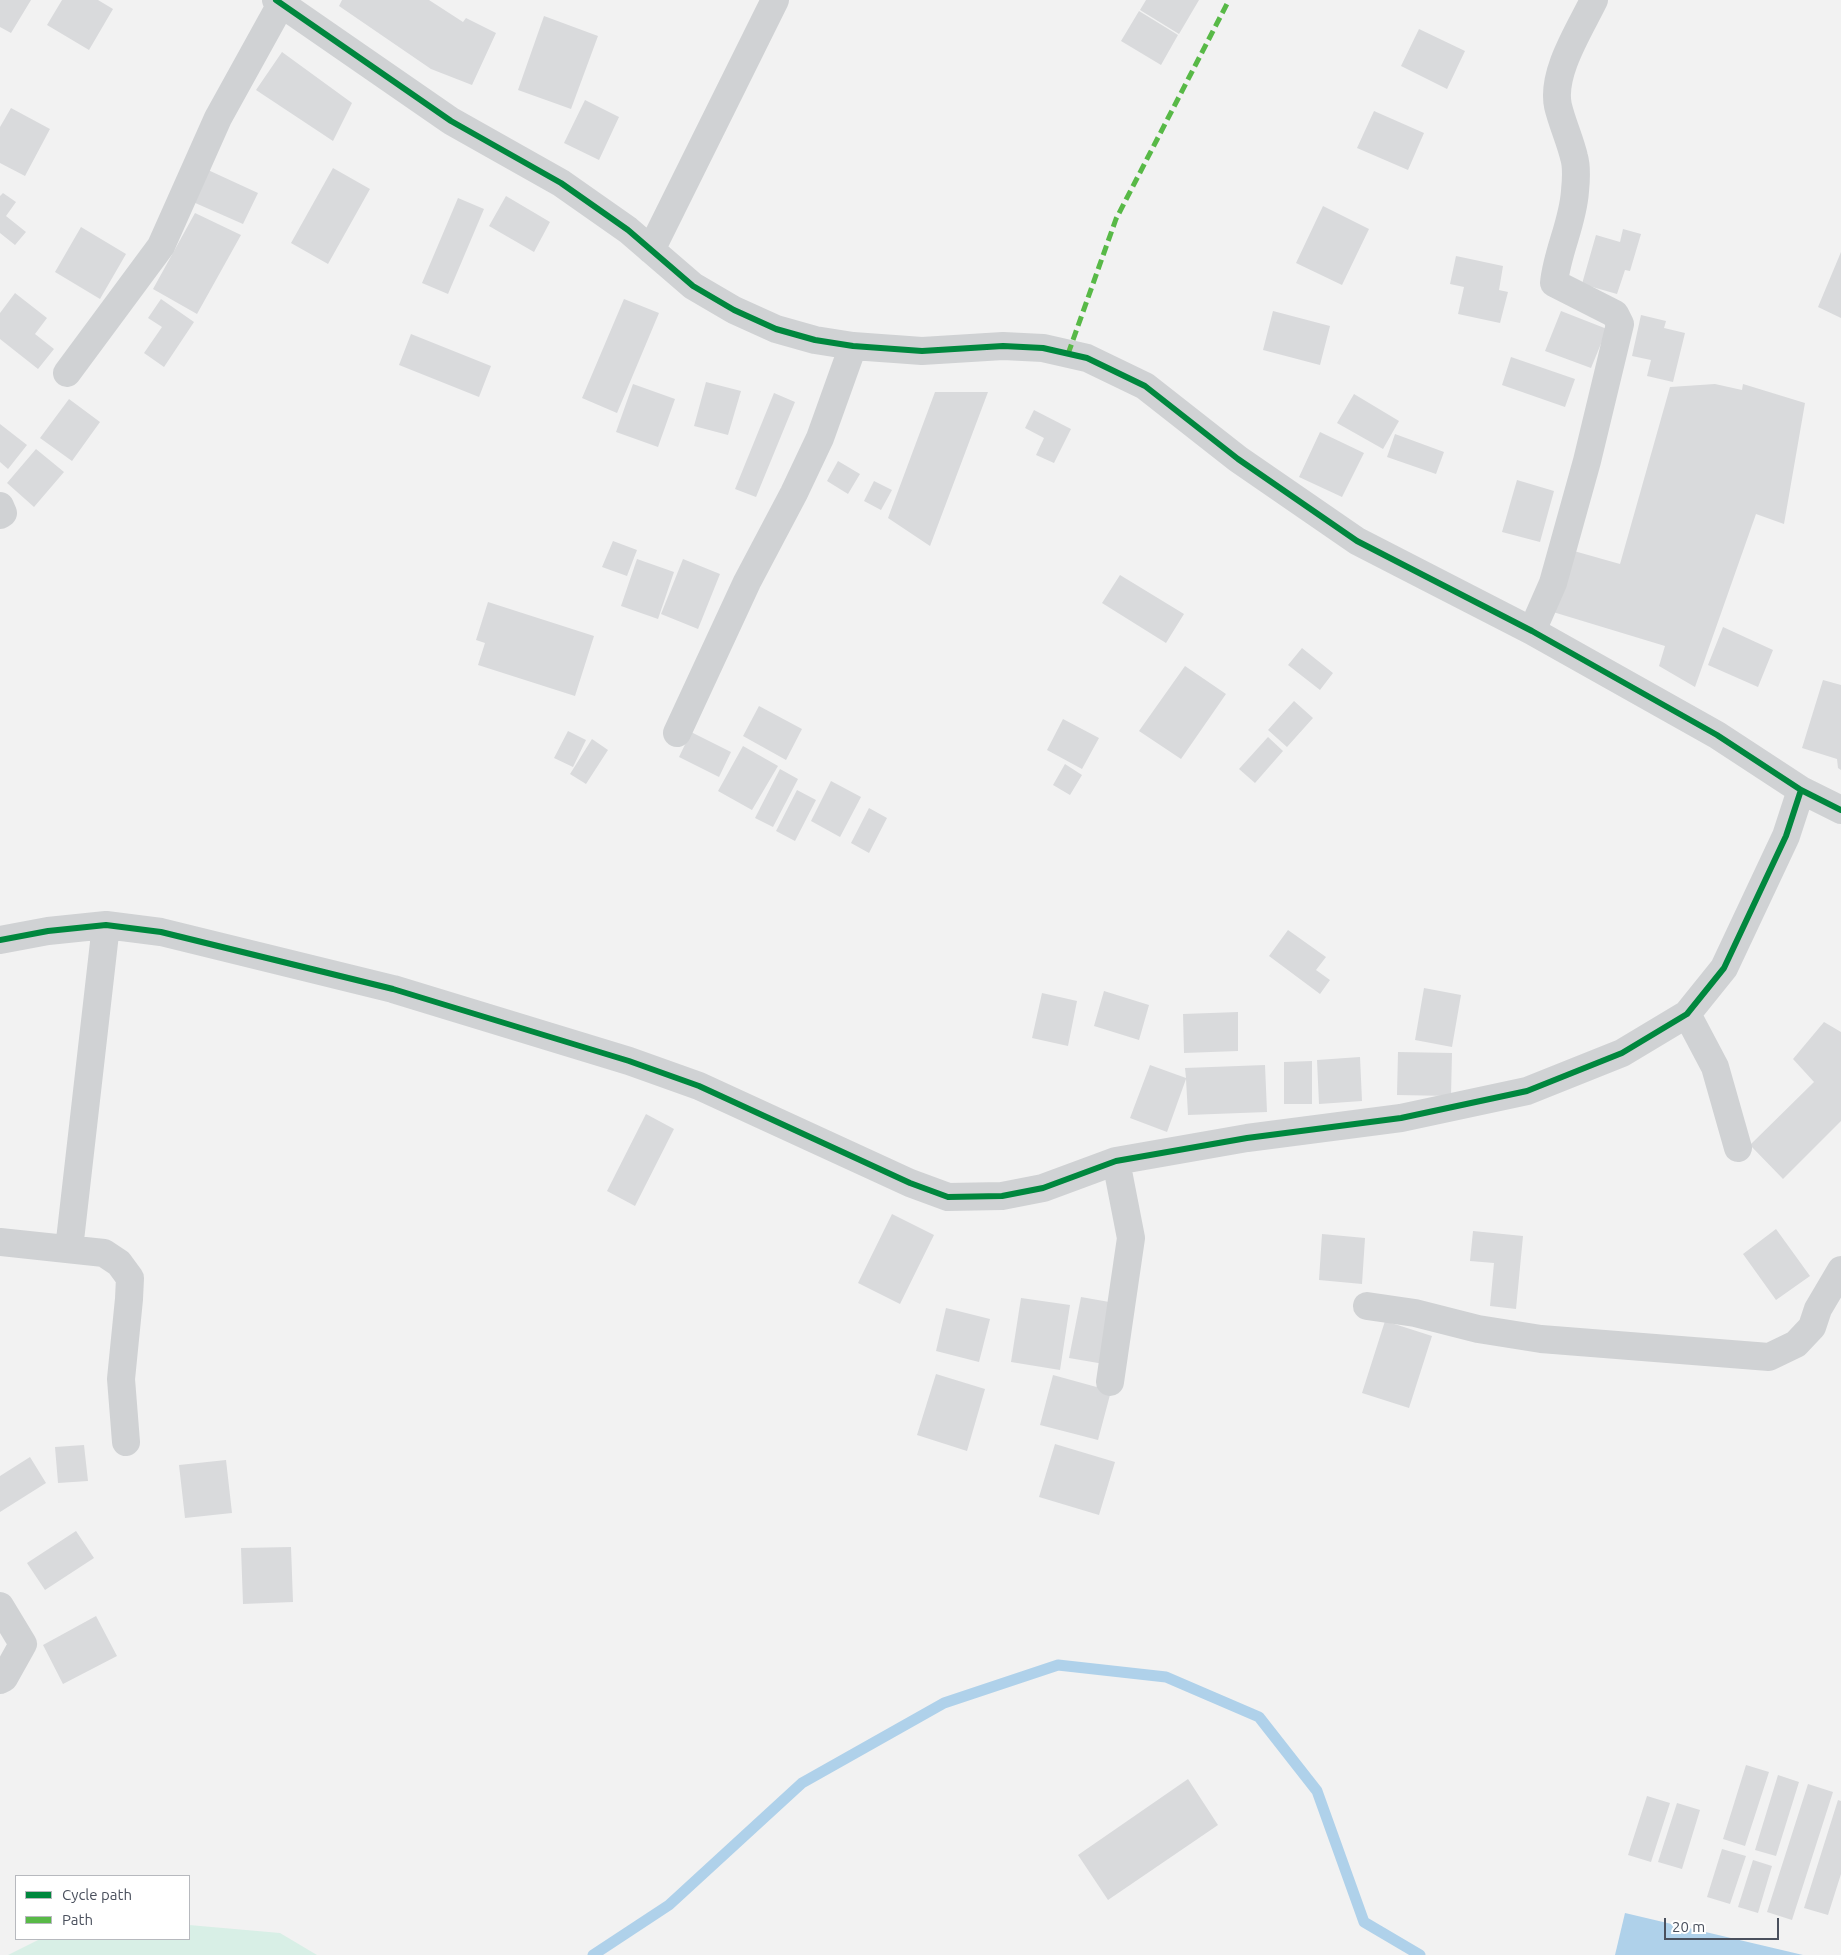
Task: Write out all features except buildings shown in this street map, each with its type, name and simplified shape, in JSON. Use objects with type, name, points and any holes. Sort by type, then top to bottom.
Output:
[{"type":"street","points":[[651,250],[775,0]]},
{"type":"street","points":[[1532,631],[1553,583],[1582,480],[1620,324],[1615,314],[1554,284],[1556,265],[1572,217],[1575,190],[1575,159],[1558,105],[1559,76],[1594,0]]},
{"type":"street","points":[[67,373],[161,246],[218,118],[279,2],[451,122],[561,183],[628,230],[692,286],[734,310],[776,329],[815,340],[853,346],[922,351],[1003,346],[1043,348],[1087,358],[1145,386],[1238,459],[1357,540],[1532,631],[1717,735],[1801,790],[1841,810]]},
{"type":"street","points":[[677,733],[747,582],[794,493],[820,438],[853,346]]},
{"type":"street","points":[[0,506],[3,513],[0,515]]},
{"type":"street","points":[[0,940],[48,931],[106,925],[161,932],[393,989],[629,1061],[700,1086],[910,1183],[948,1197],[1002,1196],[1043,1188],[1116,1161],[1247,1138],[1401,1118],[1526,1091],[1622,1053],[1687,1014],[1724,968],[1786,836],[1801,790]]},
{"type":"street","points":[[69,1249],[106,925]]},
{"type":"street","points":[[1687,1014],[1715,1067],[1738,1148]]},
{"type":"street","points":[[1110,1382],[1131,1238],[1116,1161]]},
{"type":"street","points":[[0,1242],[104,1253],[119,1263],[130,1278],[130,1299],[121,1380],[126,1442]]},
{"type":"street","points":[[1367,1306],[1415,1313],[1478,1329],[1541,1340],[1769,1357],[1796,1344],[1812,1327],[1818,1309],[1841,1270]]},
{"type":"street","points":[[0,1606],[23,1644],[4,1678],[0,1680]]},
{"type":"green space","points":[[190,1925],[280,1933],[317,1955],[8,1955],[38,1940],[190,1940]]},
{"type":"water","points":[[1625,1913],[1803,1955],[1615,1955]]},
{"type":"waterway","points":[[593,1955],[669,1905],[802,1783],[944,1703],[1058,1665],[1166,1677],[1259,1717],[1317,1791],[1364,1922],[1420,1955]]},
{"type":"marked path","points":[[1068,354],[1116,219],[1229,0]]},
{"type":"cycle path","points":[[276,0],[451,121],[561,183],[628,230],[693,286],[734,310],[776,329],[815,340],[853,346],[922,351],[1003,346],[1043,348],[1087,358],[1145,386],[1238,459],[1357,541],[1532,631],[1717,735],[1801,790],[1841,810]]},
{"type":"cycle path","points":[[0,940],[48,931],[106,925],[161,932],[393,989],[629,1061],[699,1086],[910,1183],[948,1197],[1002,1196],[1043,1188],[1116,1161],[1247,1138],[1401,1118],[1527,1091],[1622,1053],[1687,1014],[1724,968],[1786,836],[1801,790]]}]
